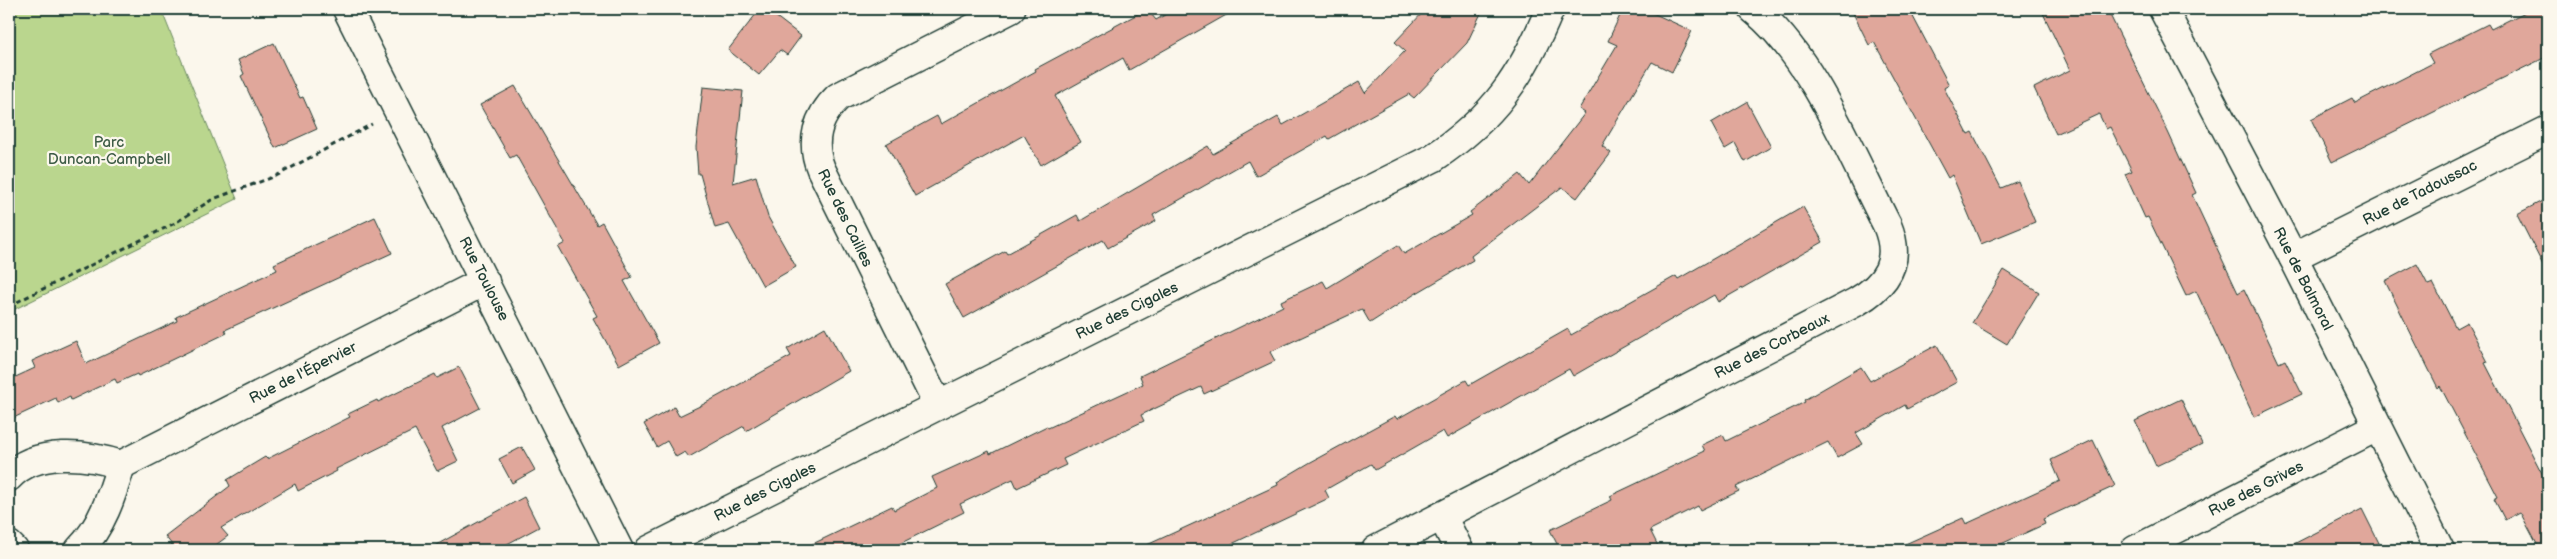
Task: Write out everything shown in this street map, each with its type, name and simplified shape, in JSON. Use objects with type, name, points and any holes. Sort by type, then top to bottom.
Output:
[{"type":"street","name":"Rue Toulouse","points":[[348,9],[619,550]]},
{"type":"street","name":"Rue des Cailles","points":[[938,404],[821,169],[816,150],[817,130],[824,112],[838,97],[1011,9]]},
{"type":"street","name":"Rue des Cigales","points":[[649,550],[1433,158],[1472,129],[1509,89],[1530,54],[1550,9]]},
{"type":"street","name":"Rue des Corbeaux","points":[[1376,550],[1856,302],[1872,293],[1884,279],[1893,253],[1887,226],[1809,74],[1785,41],[1753,9]]},
{"type":"street","name":"Rue de Balmoral","points":[[2163,9],[2293,257],[2440,550]]},
{"type":"street","name":"Rue de Tadoussac","points":[[2293,257],[2548,130]]},
{"type":"street","name":"Rue de l'Épervier","points":[[121,464],[485,280]]},
{"type":"street","name":"Rue des Grives","points":[[2135,550],[2377,427]]},
{"type":"street","points":[[9,477],[26,464],[67,455],[102,458],[121,464],[112,498],[89,540],[79,550]]},
{"type":"street","points":[[1442,516],[1459,550]]},
{"type":"street","points":[[9,546],[14,550]]},
{"type":"path","points":[[9,306],[175,223],[213,199],[276,176],[399,110]]},
{"type":"green space","name":"Parc Duncan-Campbell","points":[[9,9],[161,9],[237,199],[9,312]]},
{"type":"building","points":[[760,9],[766,9],[801,36],[787,55],[780,50],[759,75],[728,50]]},
{"type":"building","points":[[1147,9],[1156,20],[1175,9],[1237,9],[1129,70],[1123,58],[1055,96],[1081,142],[1041,165],[1024,135],[915,196],[886,144],[937,116],[941,124],[1036,71],[1035,69]]},
{"type":"building","points":[[1426,9],[1483,9],[1467,43],[1414,98],[1409,94],[1329,139],[1327,136],[1256,176],[1248,161],[1153,215],[1156,221],[1108,248],[1103,240],[964,318],[945,284],[1005,251],[1007,254],[1077,215],[1080,221],[1208,146],[1213,154],[1278,117],[1283,125],[1359,82],[1365,93],[1405,51],[1395,42]]},
{"type":"building","points":[[1623,9],[1644,9],[1692,31],[1672,72],[1652,62],[1602,146],[1611,153],[1577,198],[1562,187],[1471,256],[1473,260],[1370,323],[1362,309],[1270,352],[1275,361],[1204,394],[1201,387],[1141,415],[1144,421],[1063,459],[1066,465],[1017,488],[1013,479],[960,504],[964,512],[887,550],[800,550],[892,506],[894,510],[937,488],[932,477],[989,451],[990,454],[1047,426],[1048,428],[1143,384],[1140,376],[1283,306],[1281,301],[1323,281],[1327,288],[1398,245],[1404,254],[1472,215],[1470,212],[1520,174],[1529,185],[1585,113],[1579,109],[1617,45],[1608,41]]},
{"type":"building","points":[[1851,9],[1909,9],[1949,85],[1944,88],[1968,134],[1972,132],[2001,188],[2018,181],[2035,222],[1981,244],[1952,175],[1948,178],[1874,42],[1869,45]]},
{"type":"building","points":[[2041,9],[2107,9],[2168,132],[2196,193],[2192,195],[2238,293],[2244,289],[2279,363],[2285,360],[2302,394],[2254,417],[2196,291],[2186,296],[2148,217],[2145,218],[2125,174],[2132,171],[2110,127],[2106,129],[2099,114],[2056,134],[2034,88],[2070,70]]},
{"type":"building","points":[[2531,9],[2548,9],[2548,56],[2332,162],[2311,119],[2352,98],[2355,103],[2433,63],[2428,54],[2488,24],[2491,29]]},
{"type":"building","points":[[274,43],[300,98],[303,97],[317,129],[275,148],[241,76],[244,74],[238,60]]},
{"type":"building","points":[[515,86],[597,225],[602,222],[632,277],[624,281],[659,343],[619,365],[593,318],[597,316],[558,247],[565,243],[516,155],[510,158],[480,105]]},
{"type":"building","points":[[703,87],[743,91],[733,183],[756,176],[768,217],[796,267],[763,286],[729,224],[715,228],[700,174],[698,174],[696,147]]},
{"type":"building","points":[[1747,102],[1771,147],[1745,162],[1735,143],[1725,149],[1711,123]]},
{"type":"building","points":[[2548,198],[2548,275],[2517,214]]},
{"type":"building","points":[[1803,207],[1823,242],[1718,302],[1714,295],[1573,376],[1569,369],[1447,438],[1443,431],[1375,470],[1371,464],[1325,490],[1329,498],[1219,550],[1136,550],[1278,485],[1277,482],[1309,463],[1395,416],[1397,419],[1466,380],[1469,385],[1568,329],[1571,335],[1676,276],[1678,279]]},
{"type":"building","points":[[375,217],[392,253],[225,330],[227,333],[138,376],[137,374],[117,383],[115,379],[71,400],[70,397],[58,403],[56,398],[9,420],[9,380],[35,368],[32,361],[76,341],[86,364],[177,321],[176,317],[277,270],[274,264]]},
{"type":"building","points":[[2417,264],[2428,285],[2433,283],[2456,328],[2467,322],[2488,362],[2485,363],[2548,485],[2548,550],[2540,550],[2520,512],[2505,520],[2494,499],[2498,497],[2440,386],[2438,388],[2385,281]]},
{"type":"building","points":[[2004,270],[2039,292],[2007,344],[1972,323]]},
{"type":"building","points":[[825,327],[849,371],[746,431],[744,426],[689,457],[685,452],[676,457],[667,441],[657,447],[644,424],[674,407],[679,416],[702,405],[791,356],[787,349]]},
{"type":"building","points":[[1937,345],[1957,382],[1907,409],[1905,405],[1856,433],[1863,444],[1837,458],[1828,442],[1736,487],[1739,491],[1700,510],[1698,506],[1650,530],[1660,550],[1560,550],[1550,530],[1612,500],[1610,496],[1705,451],[1702,445],[1723,435],[1726,441],[1805,402],[1804,400],[1861,367],[1870,381]]},
{"type":"building","points":[[459,367],[480,408],[442,428],[458,461],[437,471],[415,430],[336,469],[337,471],[298,491],[295,484],[221,528],[228,536],[209,550],[176,550],[165,536],[230,486],[227,480],[265,457],[267,459],[350,417],[348,414],[377,400],[378,402],[435,374],[437,378]]},
{"type":"building","points":[[2181,399],[2202,444],[2156,466],[2135,421]]},
{"type":"building","points":[[2093,440],[2115,486],[2043,519],[2045,524],[1988,550],[1892,550],[1963,518],[1966,524],[2060,481],[2051,460]]},
{"type":"building","points":[[522,447],[535,470],[512,483],[499,459]]},
{"type":"building","points":[[524,497],[539,527],[496,550],[427,550]]},
{"type":"building","points":[[2362,509],[2379,543],[2364,550],[2282,550]]}]
